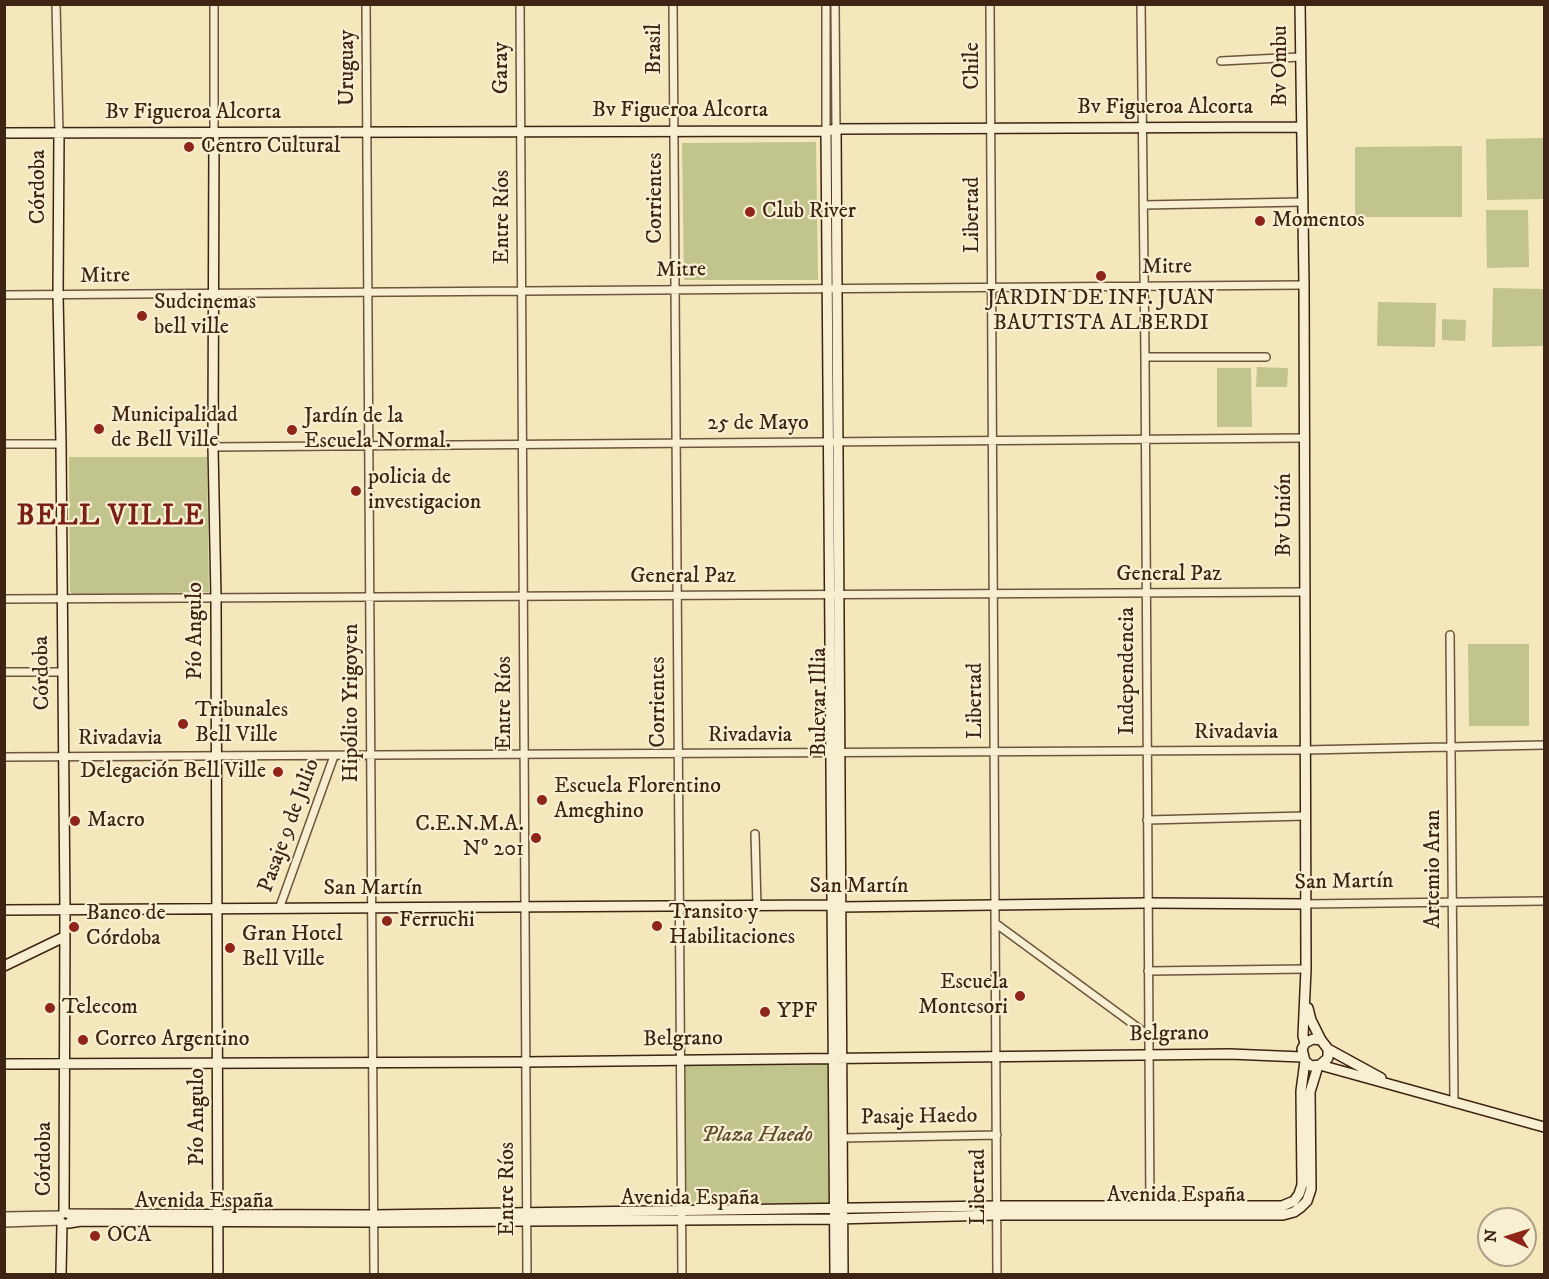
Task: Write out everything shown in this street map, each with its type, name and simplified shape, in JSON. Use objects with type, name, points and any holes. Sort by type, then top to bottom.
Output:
[{"type":"street","points":[[56,4],[59,133]]},
{"type":"street","points":[[214,4],[214,132]]},
{"type":"street","name":"Uruguay","points":[[366,4],[366,131]]},
{"type":"street","name":"Garay","points":[[520,4],[520,131]]},
{"type":"street","name":"Brasil","points":[[673,4],[674,130]]},
{"type":"street","points":[[826,4],[831,130]]},
{"type":"street","points":[[831,130],[835,4]]},
{"type":"street","name":"Chile","points":[[990,4],[991,128]]},
{"type":"street","name":"Independencia","points":[[1141,4],[1150,1211]]},
{"type":"street","name":"Bv Ombu","points":[[1300,4],[1300,127]]},
{"type":"street","points":[[1221,61],[1300,57]]},
{"type":"street","name":"Bv Figueroa Alcorta","points":[[4,133],[1300,127]]},
{"type":"street","name":"Bv Unión","points":[[1300,127],[1304,285],[1306,1000]]},
{"type":"street","name":"Libertad","points":[[991,128],[997,1275]]},
{"type":"street","name":"Corrientes","points":[[674,130],[682,1275]]},
{"type":"street","name":"Bulevar Illia","points":[[831,130],[838,1214],[843,1275]]},
{"type":"street","name":"Hipólito Yrigoyen","points":[[366,131],[374,1275]]},
{"type":"street","name":"Entre Ríos","points":[[520,131],[527,1275]]},
{"type":"street","name":"Pío Angulo","points":[[214,132],[213,447],[216,598],[218,1275]]},
{"type":"street","name":"Córdoba","points":[[59,133],[58,295],[65,911],[66,1275]]},
{"type":"street","points":[[1143,205],[1302,202]]},
{"type":"street","name":"Mitre","points":[[4,295],[1304,285]]},
{"type":"street","points":[[1145,357],[1266,357]]},
{"type":"street","name":"25 de Mayo","points":[[213,447],[1304,438]]},
{"type":"street","points":[[4,444],[61,444]]},
{"type":"street","name":"General Paz","points":[[4,599],[1304,592]]},
{"type":"street","name":"Artemio Aran","points":[[1450,635],[1454,1101]]},
{"type":"street","points":[[4,672],[62,672]]},
{"type":"street","name":"Rivadavia","points":[[4,758],[1304,750],[1545,745]]},
{"type":"street","name":"Pasaje 9 de Julio","points":[[279,909],[334,756]]},
{"type":"street","points":[[1147,820],[1305,816]]},
{"type":"street","points":[[755,834],[757,906]]},
{"type":"street","name":"San Martín","points":[[4,910],[1545,901]]},
{"type":"street","points":[[995,923],[1148,1035]]},
{"type":"street","points":[[4,966],[64,937]]},
{"type":"street","points":[[1148,971],[1306,969]]},
{"type":"street","points":[[1306,1000],[1311,1020],[1321,1040],[1329,1049],[1391,1083]]},
{"type":"street","points":[[1303,1198],[1301,1091],[1306,1000]]},
{"type":"street","points":[[1305,1043],[1313,1039],[1321,1040]]},
{"type":"street","points":[[1303,1198],[1311,1189],[1310,1092],[1319,1066],[1328,1058],[1329,1049]]},
{"type":"street","name":"Belgrano","points":[[4,1064],[525,1062],[1230,1054],[1303,1059]]},
{"type":"street","name":"Bulevar Illia","points":[[835,1275],[842,1138],[837,1059]]},
{"type":"street","points":[[1303,1059],[1311,1065],[1391,1083],[1545,1127]]},
{"type":"street","name":"Pasaje Haedo","points":[[842,1138],[997,1135]]},
{"type":"street","name":"Avenida España","points":[[65,1219],[996,1211],[1150,1211],[1283,1215],[1294,1212],[1303,1198]]},
{"type":"street","points":[[4,1216],[65,1219]]},
{"type":"street","points":[[4,1223],[65,1219]]},
{"type":"street","name":"Córdoba","points":[[61,1275],[65,1219]]},
{"type":"green space","points":[[1544,138],[1544,199],[1487,200],[1486,139]]},
{"type":"green space","name":"Club River","points":[[816,142],[818,280],[684,280],[682,143]]},
{"type":"green space","points":[[1462,146],[1462,217],[1355,217],[1355,147]]},
{"type":"green space","points":[[1486,210],[1528,210],[1529,267],[1487,268]]},
{"type":"green space","points":[[1493,288],[1544,289],[1544,346],[1492,347]]},
{"type":"green space","points":[[1378,302],[1436,303],[1435,347],[1377,346]]},
{"type":"green space","points":[[1442,319],[1466,320],[1465,341],[1442,340]]},
{"type":"green space","points":[[1257,367],[1288,368],[1287,387],[1256,387]]},
{"type":"green space","points":[[1217,368],[1251,368],[1252,427],[1217,427]]},
{"type":"green space","points":[[69,457],[207,457],[209,592],[73,595],[70,591]]},
{"type":"green space","points":[[1468,644],[1529,644],[1529,726],[1469,726]]},
{"type":"green space","name":"Plaza Haedo","points":[[830,1063],[832,1206],[684,1208],[683,1066]]},
{"type":"place","name":"Centro Cultural","points":[[189,147]]},
{"type":"place","name":"Club River","points":[[750,212]]},
{"type":"place","name":"Momentos","points":[[1260,221]]},
{"type":"place","name":"JARDIN DE INF. JUAN BAUTISTA ALBERDI","points":[[1101,276]]},
{"type":"place","name":"Sudcinemas bell ville","points":[[142,316]]},
{"type":"place","name":"Municipalidad de Bell Ville","points":[[99,429]]},
{"type":"place","name":"Jardín de la Escuela Normal.","points":[[292,430]]},
{"type":"place","name":"policia de investigacion","points":[[356,491]]},
{"type":"place","name":"Tribunales Bell Ville","points":[[183,724]]},
{"type":"place","name":"Delegación Bell Ville","points":[[278,772]]},
{"type":"place","name":"Escuela Florentino Ameghino","points":[[542,800]]},
{"type":"place","name":"Macro","points":[[75,821]]},
{"type":"place","name":"C.E.N.M.A. Nº 201","points":[[536,838]]},
{"type":"place","name":"Ferruchi","points":[[387,921]]},
{"type":"place","name":"Transito y Habilitaciones","points":[[657,926]]},
{"type":"place","name":"Banco de Córdoba","points":[[74,927]]},
{"type":"place","name":"Gran Hotel Bell Ville","points":[[230,948]]},
{"type":"place","name":"Escuela Montesori","points":[[1020,996]]},
{"type":"place","name":"Telecom","points":[[50,1008]]},
{"type":"place","name":"YPF","points":[[765,1012]]},
{"type":"place","name":"Correo Argentino","points":[[83,1040]]},
{"type":"place","name":"OCA","points":[[95,1236]]},
{"type":"district","name":"BELL VILLE","points":[[111,518]]}]
